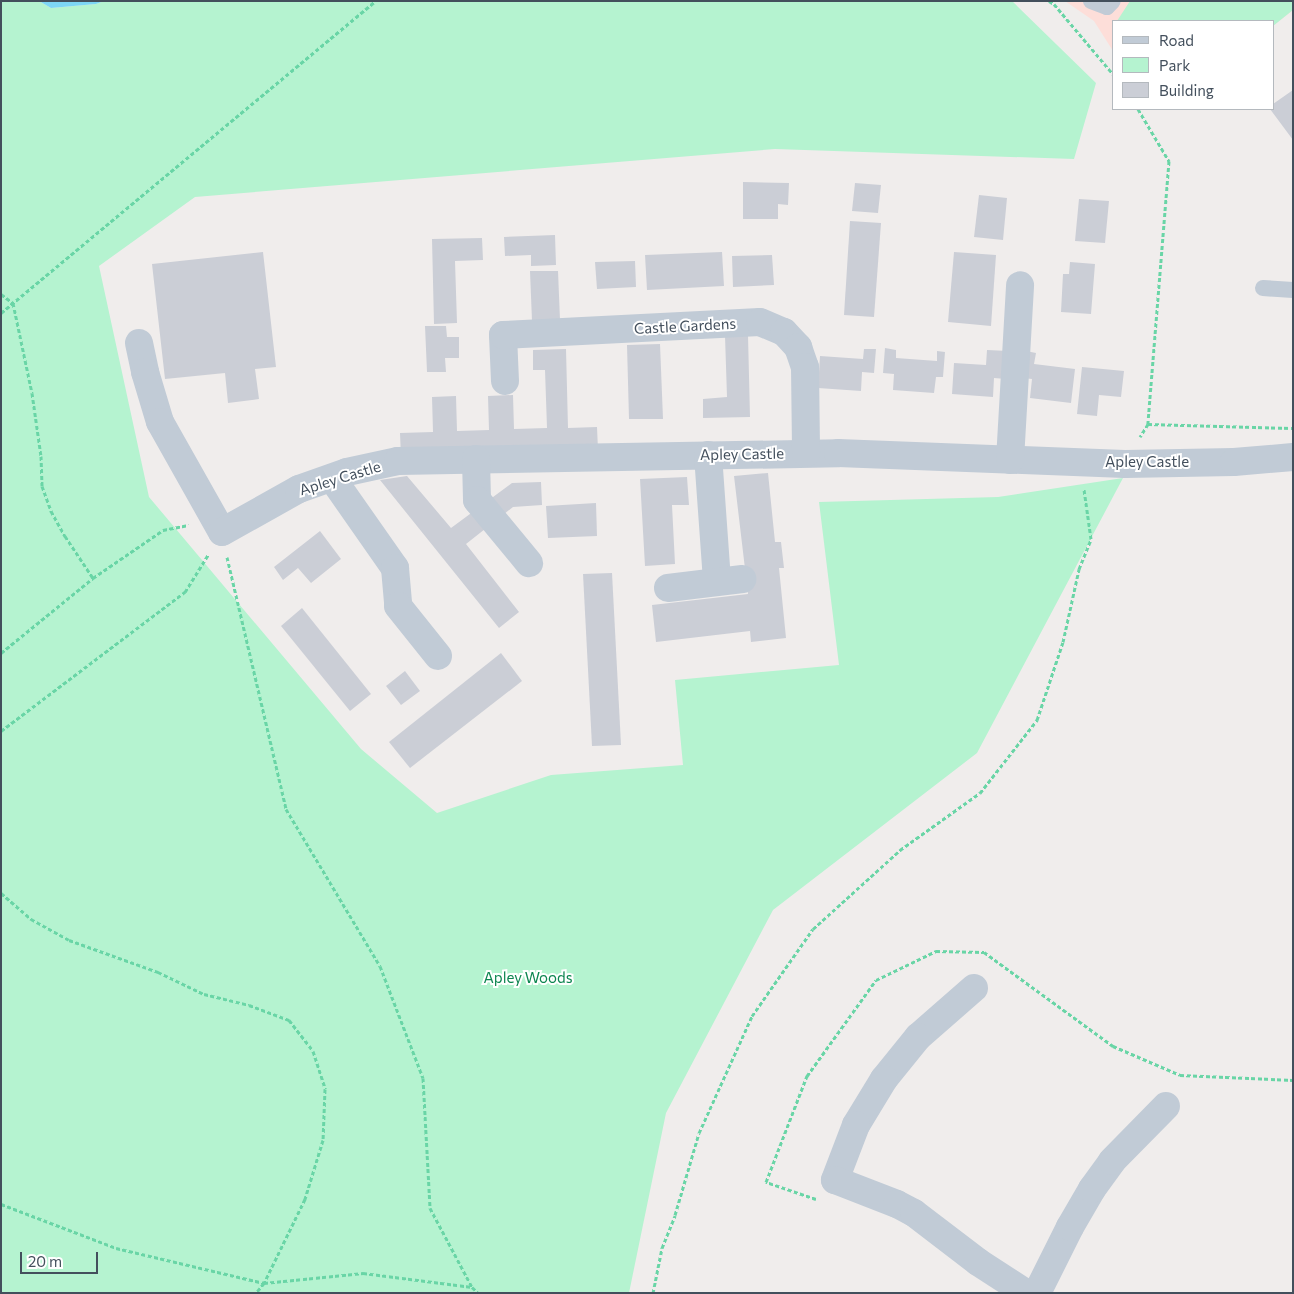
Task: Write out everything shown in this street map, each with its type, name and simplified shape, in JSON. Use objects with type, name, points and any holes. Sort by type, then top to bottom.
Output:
[{"type":"street","points":[[1010,460],[1020,285]]},
{"type":"street","name":"Castle Gardens","points":[[505,381],[503,335],[760,322],[784,332],[798,347],[803,360],[805,367],[806,453]]},
{"type":"street","points":[[139,343],[145,372],[160,422],[218,525]]},
{"type":"street","name":"Apley Castle","points":[[218,525],[299,489],[398,460],[806,453],[1124,464],[1234,462],[1293,457]]},
{"type":"street","points":[[668,588],[730,580],[708,455]]},
{"type":"street","points":[[476,459],[477,500],[529,563]]},
{"type":"street","points":[[332,478],[395,568],[398,606],[438,656]]},
{"type":"street","points":[[974,988],[918,1037],[884,1079],[860,1116],[835,1180],[890,1200],[914,1213],[978,1262],[1026,1293]]},
{"type":"street","points":[[1037,1293],[1070,1226],[1092,1189],[1112,1161],[1166,1106]]},
{"type":"lane","points":[[1091,1],[1096,5],[1107,7],[1113,1]]},
{"type":"lane","points":[[1263,288],[1293,290]]},
{"type":"path","points":[[1,313],[375,1]]},
{"type":"path","points":[[1049,1],[1054,4],[1112,73]]},
{"type":"path","points":[[1139,110],[1169,161],[1148,424],[1293,428]]},
{"type":"path","points":[[1,294],[13,303],[32,393],[41,456],[42,486],[51,511],[93,578]]},
{"type":"path","points":[[653,1293],[662,1248],[676,1215],[698,1133],[752,1016],[813,929],[900,850],[980,793],[1037,720],[1063,642],[1079,569],[1091,539],[1078,462]]},
{"type":"path","points":[[1,652],[93,578],[163,530],[207,522],[218,525]]},
{"type":"path","points":[[1,731],[185,592],[218,525]]},
{"type":"path","points":[[218,525],[286,809],[380,966],[388,985],[423,1078],[430,1208],[472,1287],[478,1293]]},
{"type":"path","points":[[1,893],[31,919],[69,940],[158,972],[204,994],[249,1004],[289,1020],[313,1051],[325,1089],[323,1140],[305,1199],[264,1283],[256,1293]]},
{"type":"path","points":[[818,1200],[766,1182],[807,1076],[876,980],[936,951],[984,952],[1113,1046],[1180,1075],[1293,1080]]},
{"type":"path","points":[[1,1204],[116,1248],[264,1283],[363,1274],[472,1287]]},
{"type":"shaded area","points":[[1065,1],[1293,1],[1293,10],[1274,25],[1274,20],[1112,20],[1112,49],[1094,21]]},
{"type":"green space","name":"Apley Woods","points":[[1,1],[39,1],[51,8],[96,4],[104,1],[1012,1],[1096,83],[1074,159],[775,149],[195,197],[99,266],[149,497],[361,749],[437,813],[551,775],[683,765],[675,680],[839,665],[819,502],[998,497],[1123,478],[977,753],[773,910],[666,1113],[629,1293],[1,1293]]},
{"type":"green space","points":[[1130,1],[1293,1],[1293,10],[1274,25],[1274,20],[1118,20]]},
{"type":"water","points":[[39,1],[104,1],[96,4],[51,8]]},
{"type":"building","points":[[1293,90],[1293,140],[1271,110],[1274,110],[1274,103]]},
{"type":"building","points":[[743,182],[789,183],[788,205],[778,204],[778,219],[743,219]]},
{"type":"building","points":[[855,183],[881,185],[878,213],[852,211]]},
{"type":"building","points":[[979,195],[1007,198],[1003,240],[974,237]]},
{"type":"building","points":[[1079,199],[1109,201],[1105,243],[1075,241]]},
{"type":"building","points":[[850,221],[881,223],[874,317],[844,315]]},
{"type":"building","points":[[555,235],[556,265],[531,266],[531,255],[505,256],[504,237]]},
{"type":"building","points":[[482,238],[483,260],[455,261],[457,323],[434,324],[432,239]]},
{"type":"building","points":[[263,252],[276,367],[255,369],[259,399],[228,403],[225,373],[165,379],[152,264]]},
{"type":"building","points":[[722,252],[724,286],[647,290],[645,255]]},
{"type":"building","points":[[954,252],[996,255],[991,326],[948,322]]},
{"type":"building","points":[[772,255],[774,285],[733,287],[732,256]]},
{"type":"building","points":[[635,261],[636,287],[597,289],[595,262]]},
{"type":"building","points":[[1070,262],[1095,264],[1091,314],[1061,312],[1063,274],[1069,274]]},
{"type":"building","points":[[530,271],[558,271],[560,320],[532,321]]},
{"type":"building","points":[[425,326],[446,326],[447,337],[459,337],[459,358],[445,358],[446,372],[427,372]]},
{"type":"building","points":[[748,335],[750,417],[703,418],[703,399],[727,397],[725,336]]},
{"type":"building","points":[[660,344],[663,419],[629,419],[627,345]]},
{"type":"building","points":[[885,348],[896,350],[896,358],[937,361],[937,351],[945,352],[943,377],[936,377],[934,393],[893,390],[894,374],[883,373]]},
{"type":"building","points":[[566,349],[568,428],[597,427],[598,450],[401,457],[400,433],[433,432],[432,397],[456,396],[457,431],[489,430],[488,396],[513,395],[514,429],[547,428],[545,370],[533,370],[533,350]]},
{"type":"building","points":[[864,349],[876,349],[874,373],[862,372],[861,391],[818,388],[820,356],[863,359]]},
{"type":"building","points":[[987,350],[1008,351],[1006,379],[994,378],[993,397],[952,394],[954,363],[986,365]]},
{"type":"building","points":[[1026,351],[1036,353],[1034,364],[1075,369],[1071,403],[1030,398],[1032,379],[1023,378]]},
{"type":"building","points":[[1082,367],[1124,371],[1121,397],[1099,395],[1097,416],[1077,414]]},
{"type":"building","points":[[768,473],[775,542],[781,542],[784,568],[779,568],[786,638],[751,642],[750,631],[656,642],[652,605],[748,594],[734,476]]},
{"type":"building","points":[[407,476],[451,528],[512,483],[541,482],[542,505],[513,507],[466,544],[519,612],[499,628],[380,480]]},
{"type":"building","points":[[687,477],[689,505],[672,505],[675,564],[645,566],[640,479]]},
{"type":"building","points":[[596,503],[597,536],[548,538],[546,506]]},
{"type":"building","points":[[320,531],[341,559],[311,583],[298,568],[283,580],[274,567]]},
{"type":"building","points":[[612,573],[621,745],[592,746],[583,574]]},
{"type":"building","points":[[302,608],[371,694],[350,711],[281,626]]},
{"type":"building","points":[[501,653],[522,681],[410,768],[389,742]]},
{"type":"building","points":[[405,671],[420,691],[401,705],[386,686]]}]
